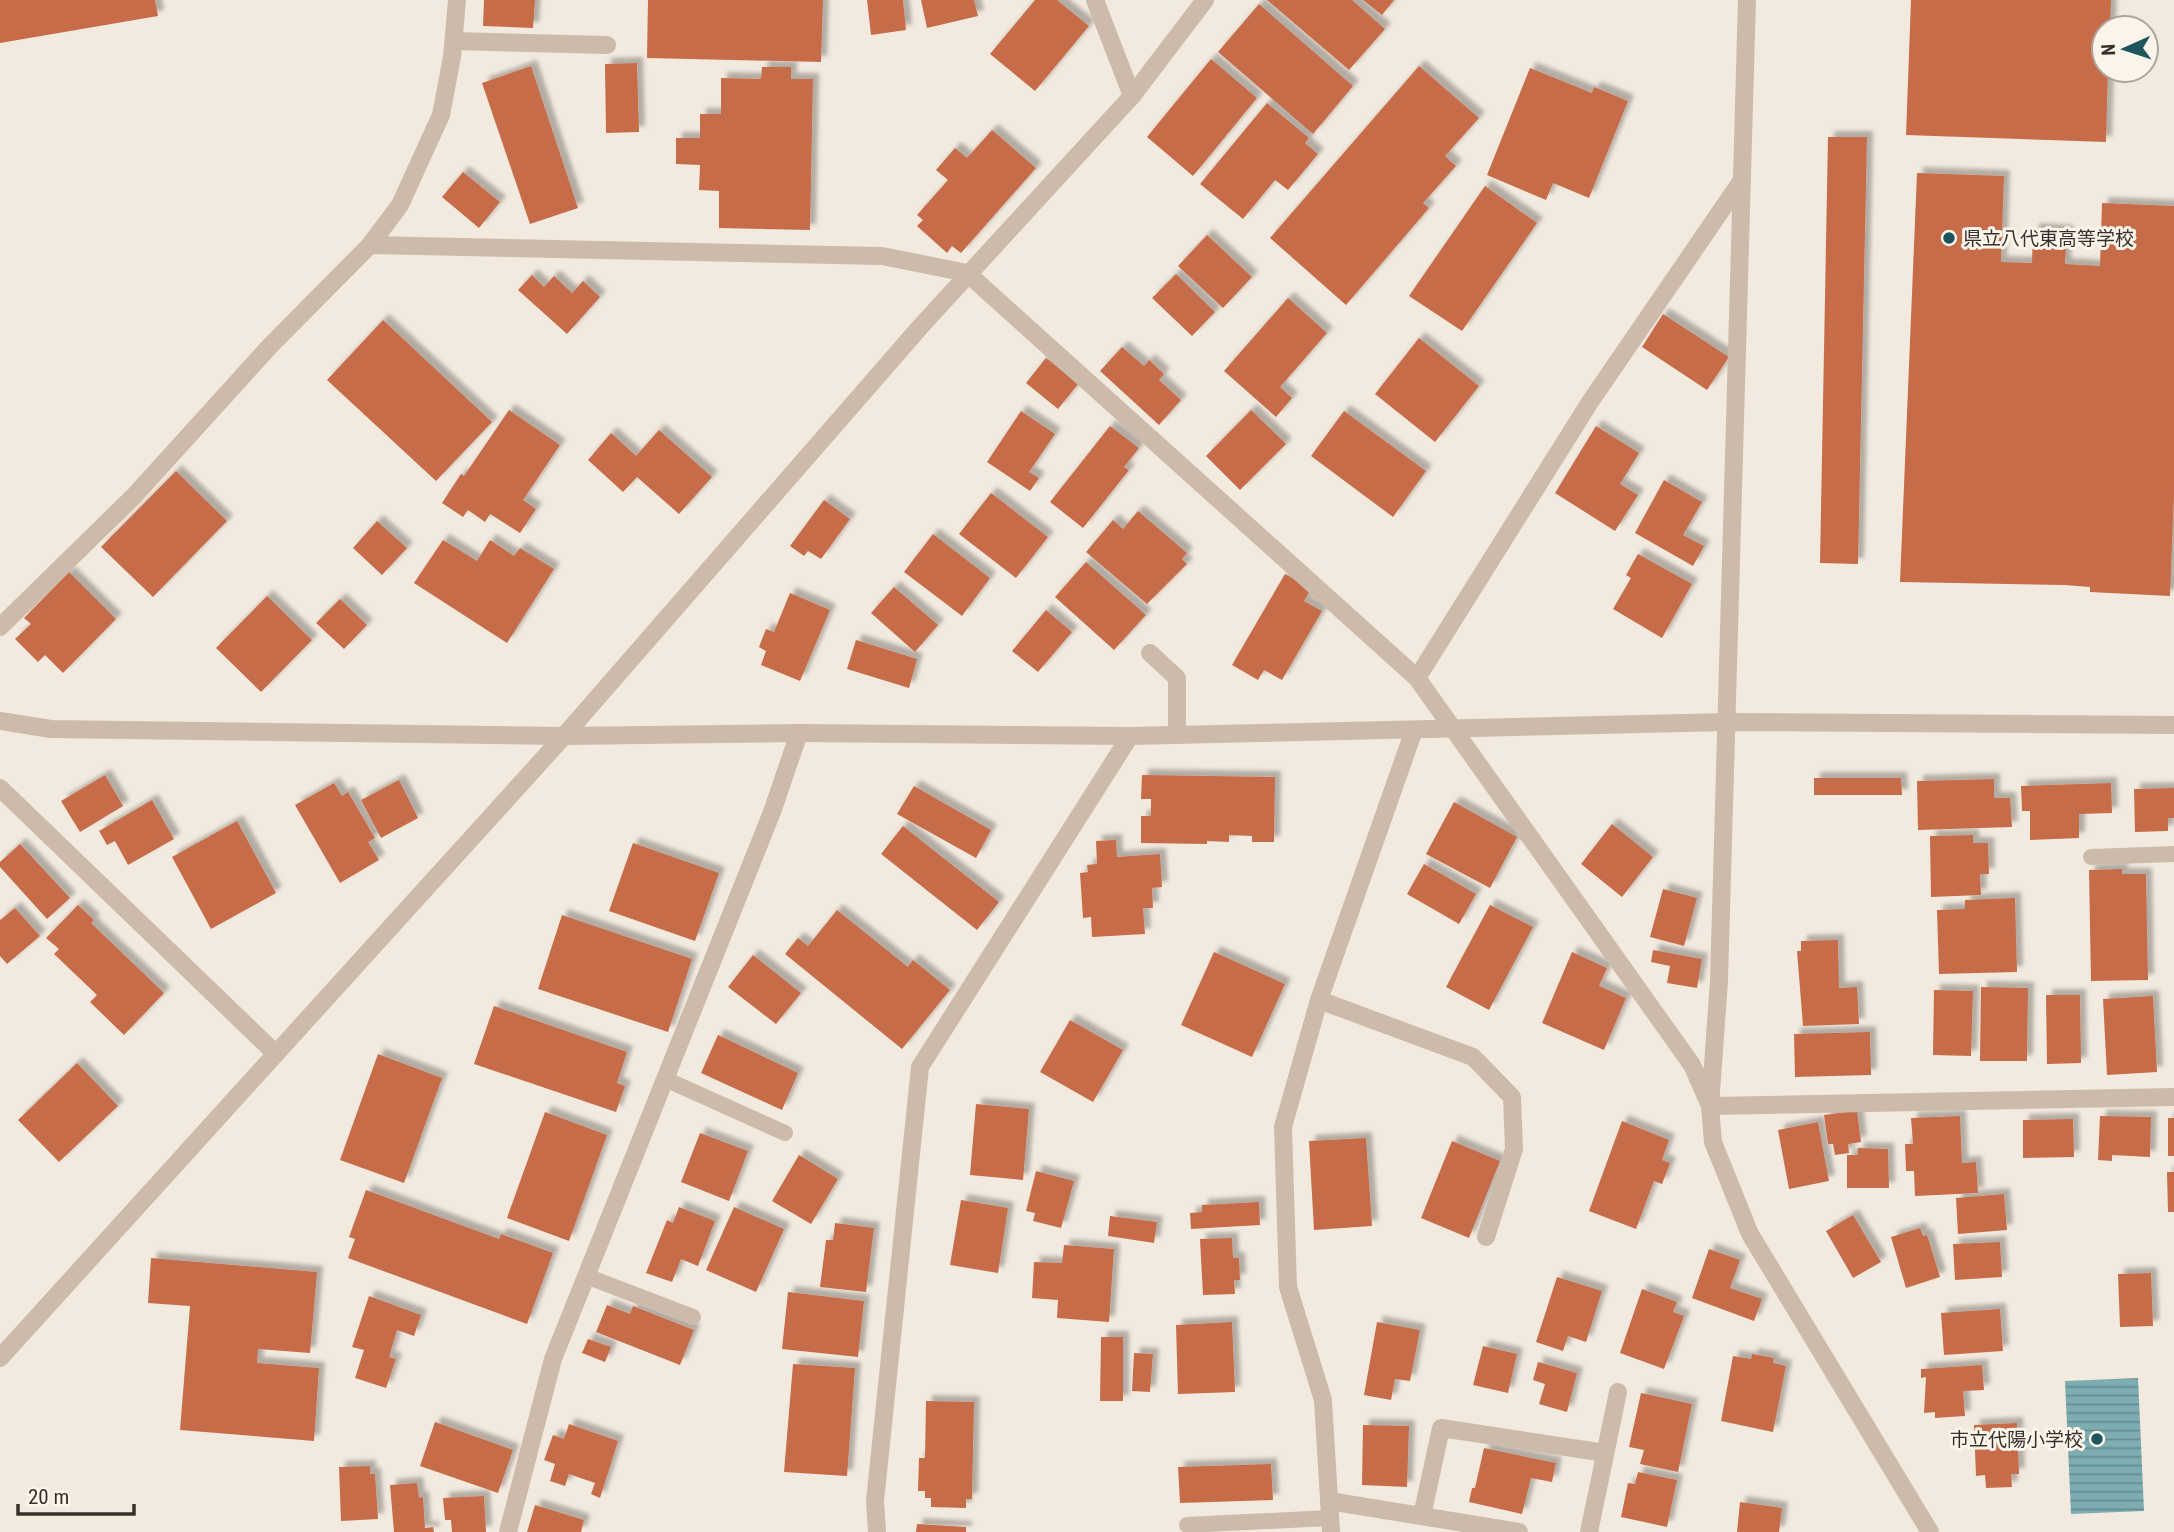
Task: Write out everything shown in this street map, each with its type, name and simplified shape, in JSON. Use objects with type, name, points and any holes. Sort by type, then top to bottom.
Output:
[{"type":"street","points":[[0,627],[134,496],[270,346],[370,245],[400,205],[441,115],[454,41],[457,0]]},
{"type":"street","points":[[1095,0],[1132,96]]},
{"type":"street","points":[[0,1358],[564,736],[967,273],[1132,96],[1205,0]]},
{"type":"street","points":[[1747,0],[1725,671],[1727,722],[1719,981],[1710,1107],[1713,1142],[1750,1234],[1930,1532]]},
{"type":"street","points":[[454,41],[607,45]]},
{"type":"street","points":[[1417,678],[1590,402],[1742,180]]},
{"type":"street","points":[[370,245],[882,256],[967,273],[1417,678],[1692,1065],[1710,1107]]},
{"type":"street","points":[[1150,653],[1177,678],[1178,735]]},
{"type":"street","points":[[0,721],[51,729],[564,736],[799,733],[1130,736],[1727,722],[2174,725]]},
{"type":"street","points":[[1414,730],[1319,1000],[1283,1127],[1288,1287],[1323,1400],[1330,1517],[1422,1516],[1519,1532]]},
{"type":"street","points":[[508,1532],[553,1359],[772,812],[799,733]]},
{"type":"street","points":[[877,1532],[875,1501],[920,1067],[1130,736]]},
{"type":"street","points":[[0,788],[276,1054]]},
{"type":"street","points":[[1319,1000],[1472,1056],[1512,1097],[1514,1149],[1486,1237]]},
{"type":"street","points":[[1710,1107],[2174,1097]]},
{"type":"street","points":[[1589,1532],[1618,1392]]},
{"type":"street","points":[[1422,1516],[1441,1428],[1605,1453]]},
{"type":"lane","points":[[2091,857],[2174,853]]},
{"type":"lane","points":[[665,1079],[785,1133]]},
{"type":"lane","points":[[586,1276],[693,1317]]},
{"type":"lane","points":[[1187,1525],[1330,1517]]},
{"type":"water","points":[[2138,1378],[2144,1511],[2071,1514],[2065,1381]]},
{"type":"building","points":[[0,0],[155,0],[158,16],[0,43]]},
{"type":"building","points":[[484,0],[535,0],[533,28],[483,26]]},
{"type":"building","points":[[648,0],[823,0],[821,62],[647,58]]},
{"type":"building","points":[[867,0],[903,0],[906,30],[871,35]]},
{"type":"building","points":[[921,0],[974,0],[978,16],[927,28]]},
{"type":"building","points":[[1035,0],[1057,0],[1089,26],[1035,91],[990,54]]},
{"type":"building","points":[[1267,0],[1352,0],[1385,29],[1349,70]]},
{"type":"building","points":[[1363,0],[1394,0],[1382,15]]},
{"type":"building","points":[[1911,0],[2111,0],[2110,14],[2090,14],[2090,84],[2108,84],[2106,142],[1906,135]]},
{"type":"building","points":[[1259,4],[1353,86],[1313,134],[1218,52]]},
{"type":"building","points":[[1211,59],[1257,98],[1193,176],[1147,137]]},
{"type":"building","points":[[637,63],[639,132],[606,133],[605,64]]},
{"type":"building","points":[[531,66],[578,208],[530,224],[482,83]]},
{"type":"building","points":[[1419,66],[1479,118],[1445,156],[1456,166],[1423,203],[1429,208],[1346,305],[1270,238]]},
{"type":"building","points":[[762,67],[791,67],[791,79],[813,79],[810,230],[719,228],[719,191],[699,190],[700,165],[676,164],[676,138],[700,138],[700,114],[721,114],[721,78],[761,79]]},
{"type":"building","points":[[1530,68],[1592,93],[1594,87],[1628,101],[1589,198],[1553,183],[1546,200],[1487,175]]},
{"type":"building","points":[[1267,103],[1309,138],[1305,143],[1318,154],[1288,190],[1275,180],[1243,219],[1200,184]]},
{"type":"building","points":[[992,130],[1036,168],[961,253],[952,246],[947,253],[917,226],[923,220],[917,215],[948,180],[936,170],[955,148],[967,158]]},
{"type":"building","points":[[1828,137],[1867,137],[1858,564],[1820,563]]},
{"type":"building","points":[[463,172],[500,202],[479,228],[442,197]]},
{"type":"building","points":[[1917,173],[2004,176],[2001,262],[2032,263],[2033,229],[2067,231],[2065,264],[2100,266],[2102,203],[2174,206],[2174,494],[2170,596],[2090,592],[2090,587],[2065,585],[1900,582]]},
{"type":"building","points":[[1485,186],[1537,223],[1462,331],[1409,296]]},
{"type":"building","points":[[1207,235],[1252,277],[1223,308],[1178,266]]},
{"type":"building","points":[[1176,274],[1215,312],[1192,336],[1152,298]]},
{"type":"building","points":[[532,275],[544,287],[554,276],[572,293],[583,281],[600,297],[567,334],[518,290]]},
{"type":"building","points":[[1288,298],[1327,333],[1280,387],[1292,398],[1276,417],[1224,371]]},
{"type":"building","points":[[1663,314],[1729,357],[1707,390],[1642,347]]},
{"type":"building","points":[[383,320],[492,422],[436,481],[327,380]]},
{"type":"building","points":[[1419,338],[1479,386],[1435,442],[1375,394]]},
{"type":"building","points":[[1122,347],[1144,366],[1149,360],[1164,374],[1159,380],[1181,400],[1159,425],[1100,371]]},
{"type":"building","points":[[1046,358],[1078,384],[1058,409],[1026,383]]},
{"type":"building","points":[[509,410],[560,445],[523,500],[536,509],[520,533],[490,514],[485,522],[468,510],[463,517],[442,503]]},
{"type":"building","points":[[1251,410],[1286,444],[1240,490],[1206,456]]},
{"type":"building","points":[[1021,411],[1055,434],[1029,472],[1039,478],[1030,491],[987,462]]},
{"type":"building","points":[[1344,411],[1426,471],[1393,517],[1311,456]]},
{"type":"building","points":[[1110,426],[1139,448],[1124,467],[1129,470],[1083,528],[1050,502]]},
{"type":"building","points":[[1596,426],[1639,453],[1620,484],[1638,495],[1615,531],[1555,493]]},
{"type":"building","points":[[659,430],[712,477],[679,514],[637,477],[623,492],[588,460],[611,433],[636,456]]},
{"type":"building","points":[[176,471],[227,521],[153,597],[101,547]]},
{"type":"building","points":[[1664,480],[1702,502],[1683,535],[1704,546],[1693,566],[1635,533]]},
{"type":"building","points":[[991,493],[1048,537],[1016,578],[959,534]]},
{"type":"building","points":[[824,500],[850,519],[821,559],[808,551],[804,556],[790,546]]},
{"type":"building","points":[[1138,511],[1187,553],[1182,559],[1187,564],[1147,604],[1086,552],[1113,520],[1123,529]]},
{"type":"building","points":[[377,521],[407,548],[382,575],[353,548]]},
{"type":"building","points":[[933,534],[990,578],[962,616],[904,572]]},
{"type":"building","points":[[443,540],[477,561],[490,540],[514,556],[520,548],[554,569],[507,643],[414,583]]},
{"type":"building","points":[[1638,554],[1692,584],[1662,638],[1613,609],[1631,578],[1626,575]]},
{"type":"building","points":[[1086,562],[1146,615],[1114,650],[1055,597]]},
{"type":"building","points":[[69,572],[116,619],[63,673],[45,655],[38,662],[15,639],[31,624],[24,618]]},
{"type":"building","points":[[1285,574],[1311,589],[1304,601],[1322,611],[1282,680],[1264,670],[1258,680],[1232,665]]},
{"type":"building","points":[[894,587],[938,625],[915,652],[871,613]]},
{"type":"building","points":[[790,593],[830,610],[800,681],[761,665],[766,651],[759,647],[766,629],[774,632]]},
{"type":"building","points":[[267,596],[312,640],[261,692],[216,648]]},
{"type":"building","points":[[340,599],[367,625],[344,649],[316,623]]},
{"type":"building","points":[[1046,610],[1072,632],[1038,672],[1012,651]]},
{"type":"building","points":[[856,640],[917,659],[909,688],[847,669]]},
{"type":"building","points":[[105,775],[123,806],[80,832],[61,801]]},
{"type":"building","points":[[1142,775],[1275,777],[1274,842],[1252,842],[1252,836],[1229,835],[1229,842],[1207,841],[1207,844],[1141,843],[1141,816],[1151,816],[1151,799],[1141,799]]},
{"type":"building","points":[[1814,778],[1901,778],[1902,795],[1814,795]]},
{"type":"building","points":[[1994,779],[1994,798],[2010,798],[2012,827],[1918,830],[1917,781]]},
{"type":"building","points":[[399,780],[418,818],[381,838],[361,800]]},
{"type":"building","points":[[334,783],[342,796],[348,792],[375,838],[368,842],[379,860],[340,883],[295,805]]},
{"type":"building","points":[[2111,783],[2112,813],[2079,814],[2079,838],[2030,840],[2030,811],[2022,811],[2021,786]]},
{"type":"building","points":[[914,786],[991,830],[976,858],[897,814]]},
{"type":"building","points":[[2174,788],[2174,818],[2168,818],[2168,831],[2135,832],[2134,789]]},
{"type":"building","points":[[152,800],[174,839],[128,865],[115,841],[107,845],[99,831]]},
{"type":"building","points":[[1454,802],[1517,837],[1490,888],[1426,854]]},
{"type":"building","points":[[237,821],[276,893],[211,929],[172,857]]},
{"type":"building","points":[[1612,824],[1653,857],[1622,897],[1581,864]]},
{"type":"building","points":[[903,826],[999,902],[977,930],[881,854]]},
{"type":"building","points":[[1973,835],[1973,843],[1988,843],[1989,874],[1980,874],[1981,895],[1931,897],[1930,836]]},
{"type":"building","points":[[1116,840],[1117,857],[1160,854],[1162,887],[1152,888],[1153,908],[1143,908],[1145,934],[1092,937],[1091,917],[1083,918],[1080,873],[1088,872],[1087,865],[1097,864],[1096,841]]},
{"type":"building","points":[[633,843],[719,873],[695,941],[609,911]]},
{"type":"building","points":[[20,844],[70,898],[47,919],[0,867],[0,862]]},
{"type":"building","points":[[1424,864],[1476,894],[1459,924],[1407,894]]},
{"type":"building","points":[[2122,869],[2122,874],[2146,874],[2148,980],[2091,981],[2089,870]]},
{"type":"building","points":[[1663,889],[1697,898],[1684,946],[1650,937]]},
{"type":"building","points":[[2015,898],[2017,972],[1939,974],[1937,910],[1965,909],[1965,900]]},
{"type":"building","points":[[78,905],[94,920],[91,923],[164,993],[124,1035],[90,1002],[97,995],[54,954],[59,949],[46,938]]},
{"type":"building","points":[[1490,905],[1533,927],[1489,1010],[1446,987]]},
{"type":"building","points":[[15,908],[40,936],[7,964],[0,956],[0,920]]},
{"type":"building","points":[[837,910],[908,967],[913,960],[950,990],[902,1049],[785,954],[798,938],[808,946]]},
{"type":"building","points":[[562,915],[692,959],[668,1032],[538,989]]},
{"type":"building","points":[[1838,940],[1839,988],[1857,987],[1859,1024],[1803,1026],[1797,951],[1801,951],[1801,941]]},
{"type":"building","points":[[1653,950],[1702,959],[1697,988],[1667,983],[1670,966],[1651,962]]},
{"type":"building","points":[[1214,952],[1285,984],[1252,1057],[1181,1025]]},
{"type":"building","points":[[1572,952],[1607,968],[1599,986],[1626,998],[1604,1050],[1542,1023]]},
{"type":"building","points":[[753,955],[801,993],[776,1024],[728,987]]},
{"type":"building","points":[[1981,987],[2028,988],[2027,1061],[1980,1061]]},
{"type":"building","points":[[1934,990],[1973,991],[1971,1056],[1933,1055]]},
{"type":"building","points":[[2046,995],[2080,995],[2081,1063],[2047,1064]]},
{"type":"building","points":[[2153,996],[2157,1072],[2107,1075],[2103,999]]},
{"type":"building","points":[[494,1006],[627,1052],[617,1083],[625,1086],[616,1112],[474,1064]]},
{"type":"building","points":[[1070,1020],[1123,1050],[1093,1102],[1040,1072]]},
{"type":"building","points":[[1870,1032],[1871,1075],[1795,1077],[1794,1034]]},
{"type":"building","points":[[718,1035],[798,1073],[782,1110],[701,1073]]},
{"type":"building","points":[[378,1054],[442,1078],[404,1183],[340,1160]]},
{"type":"building","points":[[77,1063],[118,1106],[59,1162],[18,1120]]},
{"type":"building","points":[[976,1104],[1029,1109],[1023,1180],[970,1175]]},
{"type":"building","points":[[1857,1111],[1861,1142],[1848,1144],[1849,1153],[1835,1155],[1833,1144],[1828,1144],[1824,1115]]},
{"type":"building","points":[[545,1112],[607,1135],[569,1241],[507,1218]]},
{"type":"building","points":[[1960,1116],[1962,1163],[1976,1162],[1978,1193],[1915,1196],[1914,1171],[1906,1171],[1905,1144],[1913,1144],[1911,1118]]},
{"type":"building","points":[[2100,1116],[2151,1117],[2150,1157],[2112,1155],[2112,1161],[2098,1160]]},
{"type":"building","points":[[2168,1118],[2174,1118],[2174,1156],[2168,1156]]},
{"type":"building","points":[[2073,1119],[2074,1157],[2023,1158],[2023,1120]]},
{"type":"building","points":[[1622,1121],[1669,1140],[1662,1160],[1670,1163],[1662,1184],[1654,1181],[1636,1229],[1589,1211]]},
{"type":"building","points":[[1818,1122],[1829,1181],[1789,1189],[1778,1130]]},
{"type":"building","points":[[700,1133],[748,1151],[729,1201],[681,1182]]},
{"type":"building","points":[[1366,1138],[1372,1226],[1314,1230],[1309,1141]]},
{"type":"building","points":[[1452,1141],[1500,1161],[1469,1238],[1421,1218]]},
{"type":"building","points":[[1858,1148],[1888,1149],[1889,1188],[1847,1188],[1847,1155],[1858,1155]]},
{"type":"building","points":[[799,1155],[838,1179],[811,1224],[772,1201]]},
{"type":"building","points":[[1036,1171],[1074,1181],[1061,1228],[1033,1221],[1035,1213],[1026,1211]]},
{"type":"building","points":[[2167,1172],[2174,1172],[2174,1212],[2168,1212]]},
{"type":"building","points":[[366,1190],[499,1239],[501,1234],[553,1253],[527,1324],[348,1258],[355,1239],[349,1237]]},
{"type":"building","points":[[2004,1194],[2007,1230],[1958,1234],[1956,1198]]},
{"type":"building","points":[[961,1200],[1008,1208],[998,1273],[950,1265]]},
{"type":"building","points":[[1259,1202],[1260,1225],[1191,1229],[1190,1213],[1202,1212],[1202,1205]]},
{"type":"building","points":[[679,1207],[715,1221],[698,1266],[681,1259],[672,1282],[646,1273],[667,1220],[673,1223]]},
{"type":"building","points":[[734,1207],[784,1229],[756,1292],[706,1270]]},
{"type":"building","points":[[1853,1215],[1881,1262],[1853,1278],[1826,1231]]},
{"type":"building","points":[[1110,1216],[1157,1222],[1154,1243],[1108,1236]]},
{"type":"building","points":[[835,1223],[874,1228],[866,1292],[820,1287],[826,1240],[833,1240]]},
{"type":"building","points":[[1920,1228],[1923,1236],[1927,1235],[1940,1277],[1906,1288],[1891,1237]]},
{"type":"building","points":[[1232,1238],[1233,1258],[1239,1258],[1240,1280],[1234,1280],[1235,1294],[1203,1295],[1200,1239]]},
{"type":"building","points":[[2000,1242],[2002,1277],[1955,1280],[1953,1244]]},
{"type":"building","points":[[1064,1245],[1114,1249],[1109,1322],[1057,1318],[1058,1300],[1032,1298],[1034,1262],[1062,1263]]},
{"type":"building","points":[[1709,1249],[1740,1260],[1730,1288],[1762,1299],[1754,1321],[1692,1298]]},
{"type":"building","points":[[151,1258],[317,1272],[310,1353],[258,1349],[257,1363],[319,1368],[314,1441],[180,1430],[190,1306],[148,1303]]},
{"type":"building","points":[[2151,1273],[2153,1326],[2120,1327],[2118,1274]]},
{"type":"building","points":[[1557,1277],[1602,1291],[1586,1342],[1568,1336],[1563,1351],[1536,1342]]},
{"type":"building","points":[[1642,1289],[1677,1302],[1673,1312],[1684,1316],[1664,1369],[1620,1353]]},
{"type":"building","points":[[788,1292],[864,1301],[858,1357],[782,1349]]},
{"type":"building","points":[[369,1296],[421,1315],[414,1336],[397,1330],[389,1357],[396,1359],[386,1388],[355,1378],[364,1350],[352,1347]]},
{"type":"building","points":[[607,1305],[630,1314],[633,1306],[694,1330],[680,1365],[596,1332]]},
{"type":"building","points":[[2000,1309],[2003,1351],[1944,1355],[1941,1313]]},
{"type":"building","points":[[1232,1322],[1235,1392],[1178,1394],[1176,1325]]},
{"type":"building","points":[[1377,1322],[1420,1330],[1410,1381],[1395,1379],[1391,1400],[1364,1395]]},
{"type":"building","points":[[1101,1337],[1123,1337],[1123,1401],[1100,1401]]},
{"type":"building","points":[[588,1339],[611,1347],[605,1362],[582,1353]]},
{"type":"building","points":[[1483,1346],[1517,1354],[1508,1393],[1473,1385]]},
{"type":"building","points":[[1134,1353],[1153,1354],[1150,1392],[1132,1391]]},
{"type":"building","points":[[1752,1354],[1774,1358],[1773,1363],[1786,1366],[1773,1432],[1721,1421],[1733,1356],[1751,1359]]},
{"type":"building","points":[[1538,1362],[1577,1373],[1567,1412],[1539,1404],[1545,1384],[1533,1380]]},
{"type":"building","points":[[793,1364],[855,1368],[847,1476],[784,1472]]},
{"type":"building","points":[[1982,1365],[1984,1390],[1963,1391],[1965,1416],[1935,1418],[1935,1412],[1924,1413],[1926,1377],[1921,1378],[1921,1369]]},
{"type":"building","points":[[1641,1393],[1692,1404],[1678,1472],[1640,1464],[1644,1450],[1629,1447]]},
{"type":"building","points":[[926,1401],[974,1402],[972,1499],[966,1499],[966,1508],[931,1507],[931,1498],[925,1498],[925,1491],[918,1491],[919,1458],[925,1458]]},
{"type":"building","points":[[435,1422],[513,1450],[498,1493],[420,1466]]},
{"type":"building","points":[[2017,1423],[2019,1474],[2011,1474],[2012,1487],[1986,1488],[1985,1475],[1976,1476],[1974,1425]]},
{"type":"building","points":[[569,1424],[618,1441],[600,1498],[591,1494],[595,1483],[569,1474],[565,1486],[550,1481],[555,1464],[544,1460],[553,1435],[564,1439]]},
{"type":"building","points":[[1363,1425],[1409,1426],[1407,1487],[1362,1485]]},
{"type":"building","points":[[1484,1448],[1556,1463],[1552,1482],[1531,1478],[1522,1514],[1469,1502]]},
{"type":"building","points":[[1271,1464],[1273,1500],[1180,1503],[1178,1467]]},
{"type":"building","points":[[370,1466],[370,1474],[375,1474],[378,1519],[341,1521],[339,1467]]},
{"type":"building","points":[[1638,1472],[1677,1480],[1667,1527],[1621,1517],[1628,1483],[1635,1484]]},
{"type":"building","points":[[417,1483],[419,1498],[423,1497],[425,1528],[433,1527],[434,1532],[394,1532],[390,1485]]},
{"type":"building","points":[[484,1496],[486,1532],[452,1532],[451,1520],[445,1520],[443,1498]]},
{"type":"building","points":[[1740,1502],[1782,1508],[1779,1532],[1737,1532]]},
{"type":"building","points":[[535,1505],[584,1520],[581,1532],[527,1532]]},
{"type":"building","points":[[917,1524],[966,1527],[966,1532],[916,1532]]},
{"type":"place","name":"県立八代東高等学校","points":[[1949,238]]},
{"type":"place","name":"市立代陽小学校","points":[[2097,1439]]}]
